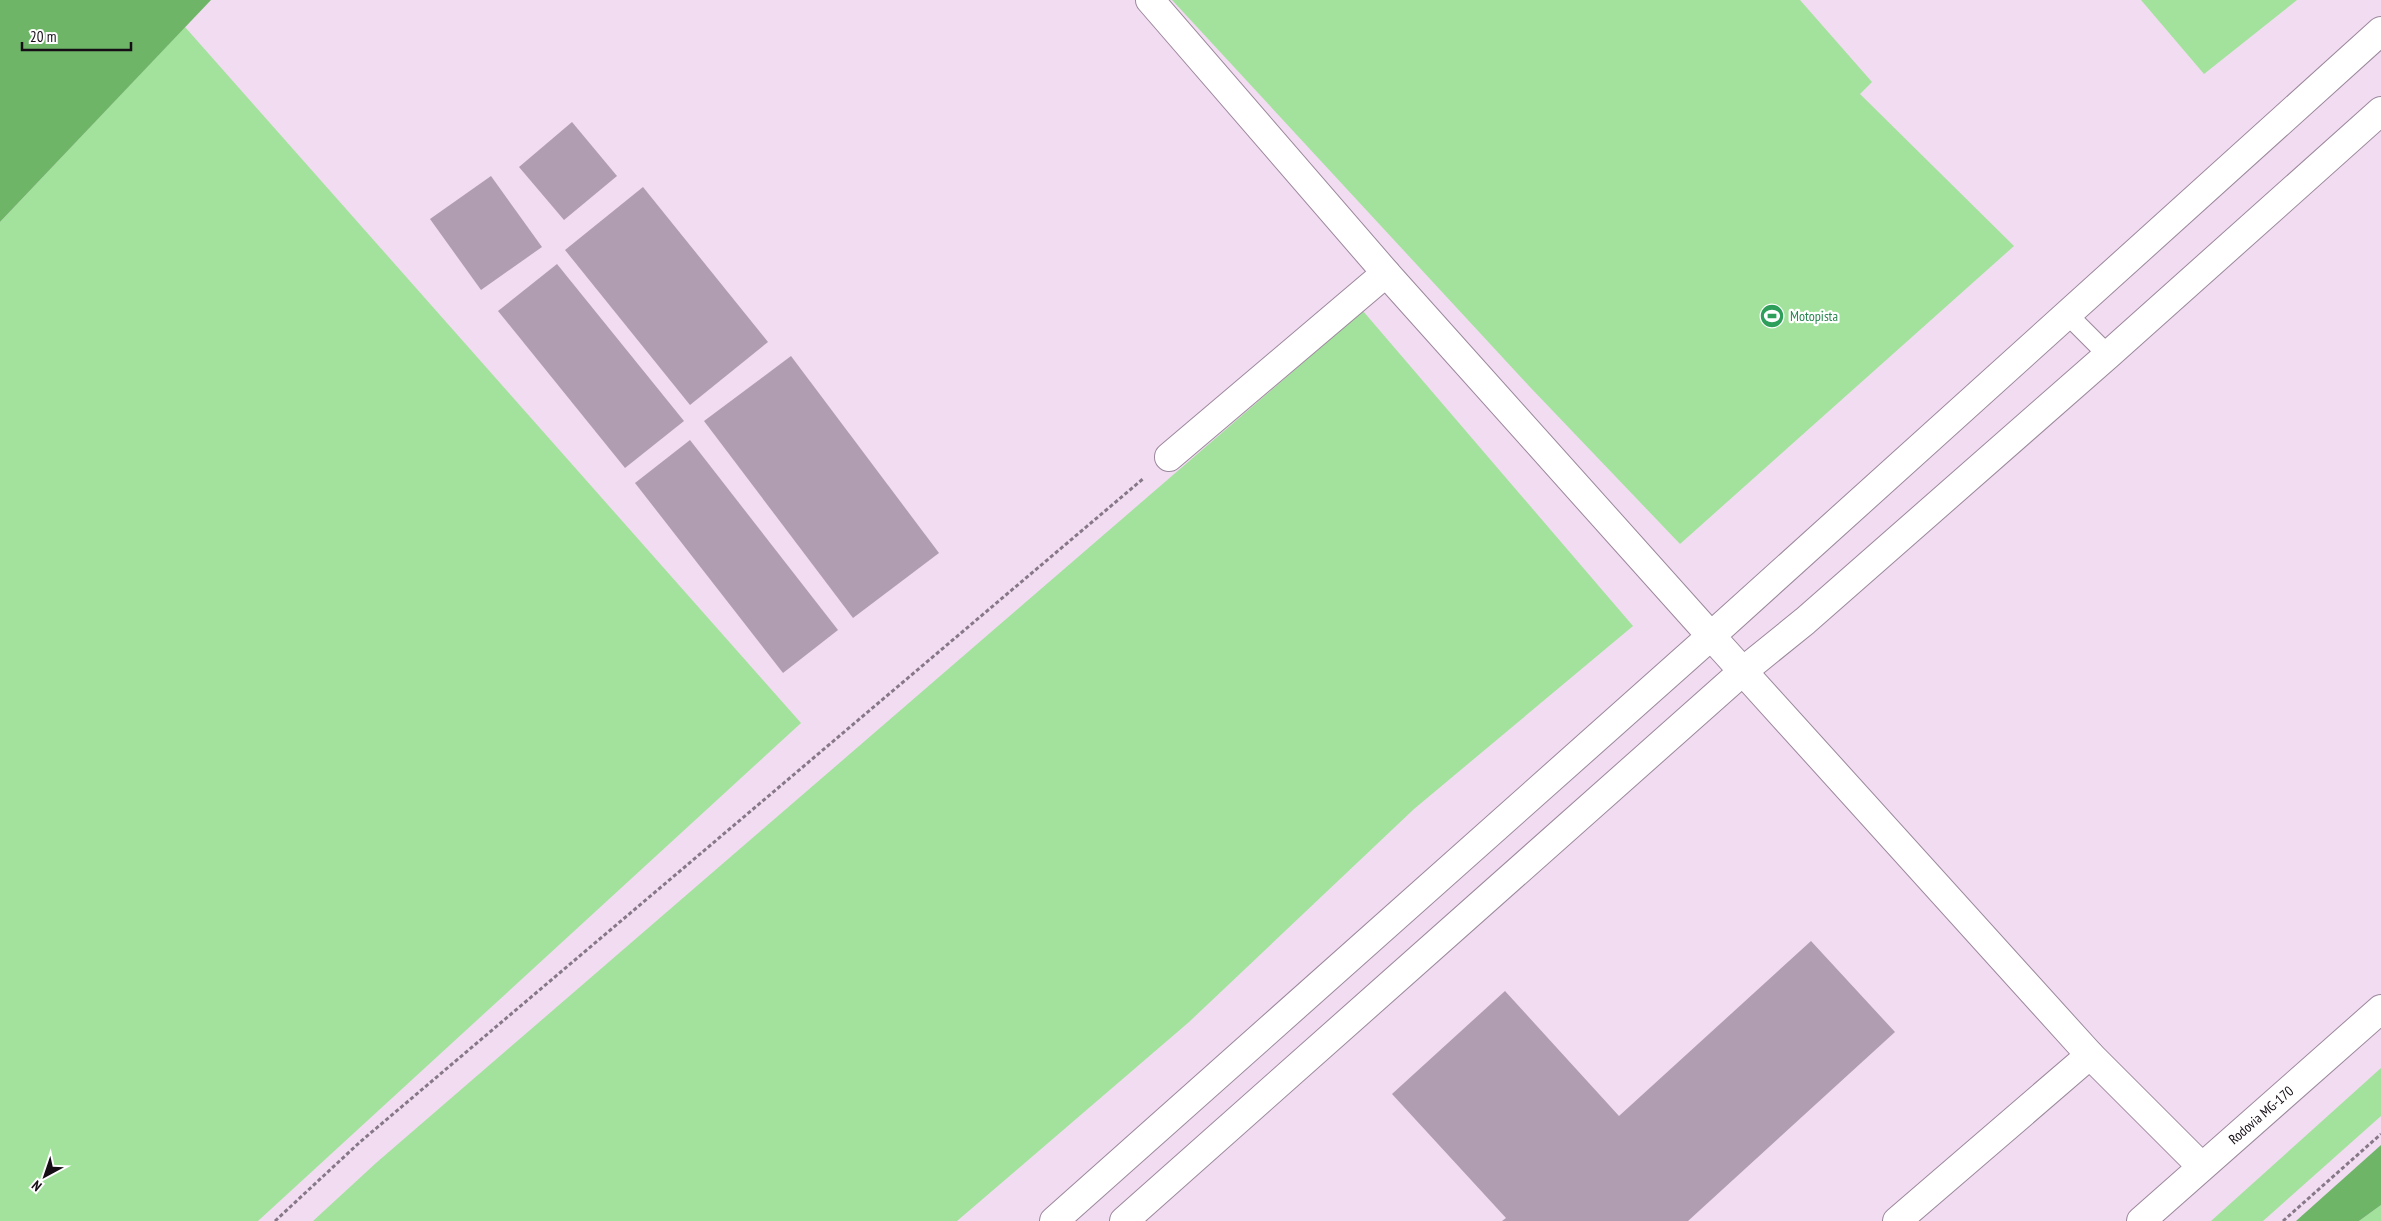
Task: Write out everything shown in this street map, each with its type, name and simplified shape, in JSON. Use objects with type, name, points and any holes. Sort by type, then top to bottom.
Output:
[{"type":"street","points":[[1150,0],[1386,273],[1742,672],[2090,1055],[2201,1166]]},
{"type":"street","points":[[1054,1221],[1711,636],[2381,31]]},
{"type":"street","points":[[1124,1221],[1742,672],[1813,615],[2381,111]]},
{"type":"street","points":[[1170,457],[1386,273]]},
{"type":"street","name":"Rodovia MG-170","points":[[2142,1221],[2201,1166],[2381,1010]]},
{"type":"street","points":[[1897,1221],[2090,1055]]},
{"type":"lane","points":[[2067,314],[2108,355]]},
{"type":"path","points":[[275,1221],[360,1142],[1170,457]]},
{"type":"path","points":[[2283,1221],[2381,1134]]},
{"type":"green space","points":[[0,0],[211,0],[0,222]]},
{"type":"green space","points":[[1172,0],[1800,0],[1872,82],[1860,94],[2014,246],[1680,544],[1529,386]]},
{"type":"green space","points":[[2141,0],[2297,0],[2204,74]]},
{"type":"green space","points":[[185,27],[801,723],[258,1221],[0,1221],[0,222]]},
{"type":"green space","points":[[1363,311],[1633,626],[1414,809],[1189,1022],[957,1221],[313,1221],[376,1163]]},
{"type":"green space","points":[[2381,1068],[2381,1116],[2263,1221],[2211,1221]]},
{"type":"green space","points":[[2381,1145],[2381,1205],[2359,1221],[2296,1221]]},
{"type":"green space","points":[[2381,1205],[2381,1221],[2359,1221]]},
{"type":"building","points":[[572,122],[617,176],[564,220],[519,167]]},
{"type":"building","points":[[491,176],[542,247],[481,290],[430,219]]},
{"type":"building","points":[[643,187],[768,342],[690,405],[565,250]]},
{"type":"building","points":[[557,264],[684,421],[625,468],[498,311]]},
{"type":"building","points":[[791,356],[939,553],[853,618],[704,421]]},
{"type":"building","points":[[690,440],[838,630],[783,673],[635,483]]},
{"type":"building","points":[[1811,941],[1895,1032],[1688,1221],[1502,1221],[1506,1218],[1392,1094],[1505,991],[1619,1116]]},
{"type":"place","name":"Motopista","points":[[1772,316]]}]
